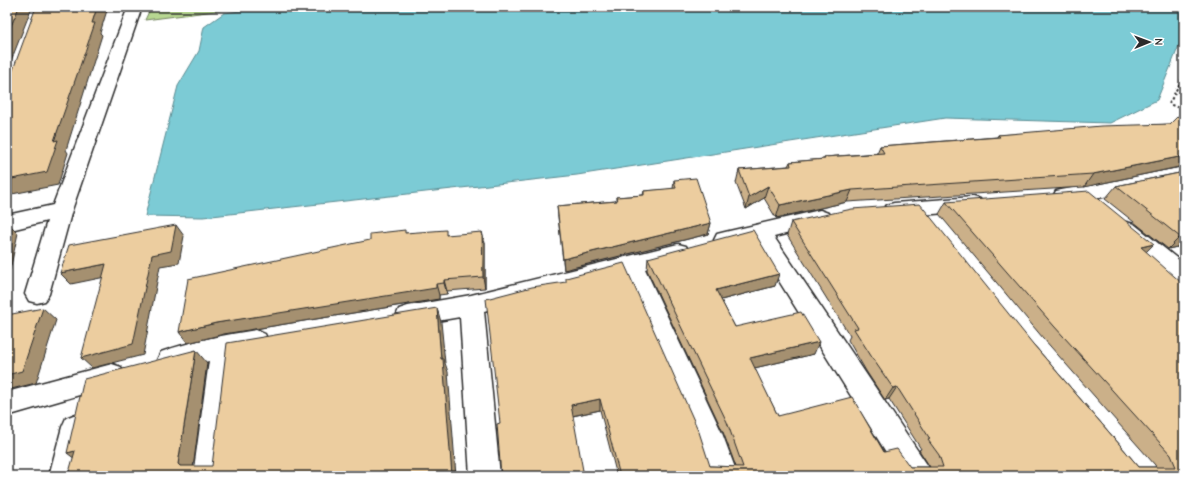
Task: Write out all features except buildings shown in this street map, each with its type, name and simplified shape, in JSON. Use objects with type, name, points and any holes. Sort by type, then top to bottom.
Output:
[{"type":"street","points":[[37,294],[61,210],[135,7]]},
{"type":"street","points":[[1045,198],[1084,195],[1184,174]]},
{"type":"street","points":[[1084,195],[1184,277]]},
{"type":"street","points":[[876,211],[928,217],[990,202]]},
{"type":"street","points":[[7,223],[61,210]]},
{"type":"street","points":[[386,319],[471,305],[759,231],[840,214]]},
{"type":"street","points":[[759,231],[918,476]]},
{"type":"street","points":[[631,264],[712,442],[723,476]]},
{"type":"street","points":[[471,305],[485,476]]},
{"type":"street","points":[[7,404],[224,346],[278,337]]},
{"type":"street","points":[[208,476],[224,346]]},
{"type":"street","points":[[64,476],[86,382]]},
{"type":"path","points":[[1184,75],[1169,104],[1184,110]]},
{"type":"green space","points":[[151,7],[246,7],[145,20]]},
{"type":"water","points":[[275,7],[1180,7],[1180,43],[1157,100],[1110,123],[945,118],[577,175],[203,217],[145,216],[178,86],[199,51],[204,27],[224,13]]}]
